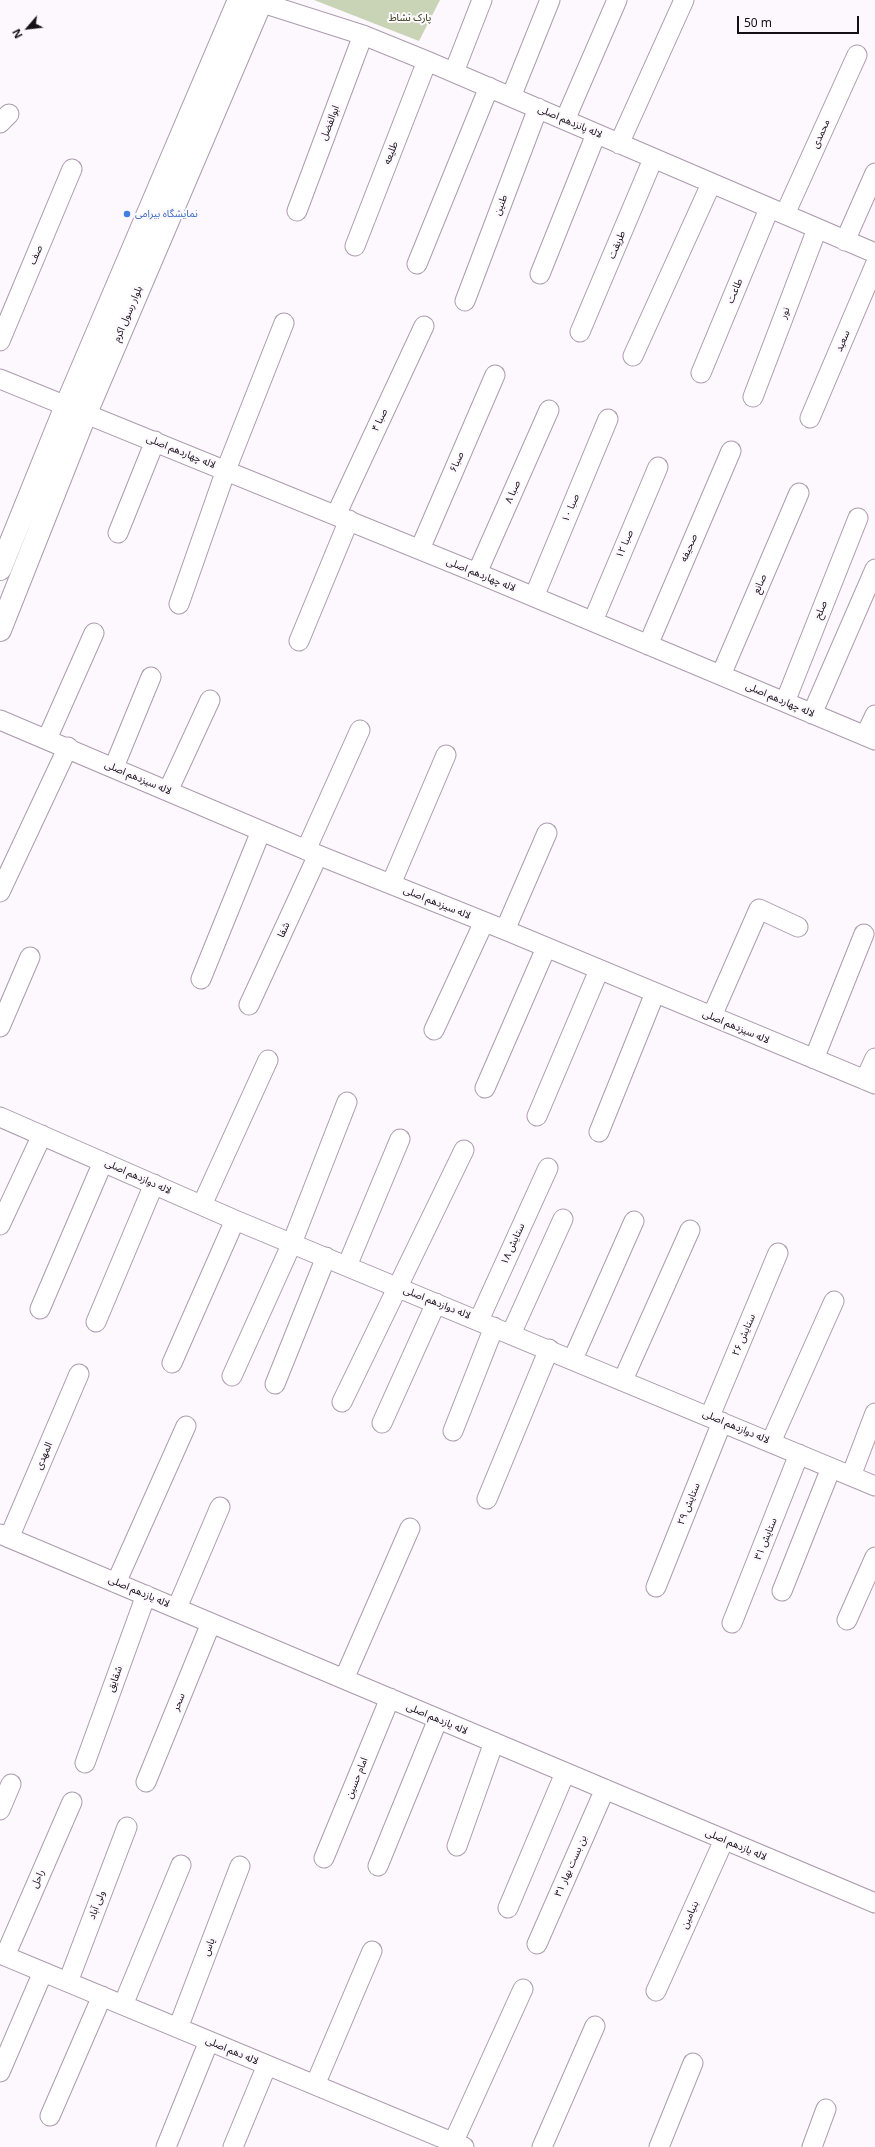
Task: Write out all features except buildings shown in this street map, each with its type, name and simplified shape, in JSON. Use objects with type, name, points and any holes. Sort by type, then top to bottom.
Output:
[{"type":"main road","name":"بلوار رسول اکرم","points":[[0,569],[76,410],[254,1]]},
{"type":"main road","name":"بلوار رسول اکرم","points":[[0,630],[76,410]]},
{"type":"street","points":[[454,72],[482,0]]},
{"type":"street","points":[[511,97],[550,0]]},
{"type":"street","points":[[565,120],[617,0]]},
{"type":"street","points":[[619,144],[684,0]]},
{"type":"street","name":"لاله پانزدهم اصلی","points":[[254,1],[363,36],[427,60],[711,184],[875,253]]},
{"type":"street","name":"ابوالفضل","points":[[297,211],[363,36]]},
{"type":"street","name":"محمدی","points":[[777,211],[857,55]]},
{"type":"street","name":"طلیعه","points":[[355,246],[427,60]]},
{"type":"street","points":[[417,264],[489,88]]},
{"type":"street","name":"طنین","points":[[465,301],[538,108]]},
{"type":"street","points":[[540,274],[596,134]]},
{"type":"street","name":"طریقت","points":[[580,332],[654,159]]},
{"type":"street","name":"صف","points":[[0,341],[72,169]]},
{"type":"street","points":[[846,241],[875,172]]},
{"type":"street","points":[[633,356],[711,184]]},
{"type":"street","name":"طاعت","points":[[701,373],[777,211]]},
{"type":"street","name":"نور","points":[[753,396],[817,229]]},
{"type":"street","name":"سعید","points":[[810,418],[875,265]]},
{"type":"street","points":[[179,604],[226,470],[284,322]]},
{"type":"street","name":"صبا ۴","points":[[299,640],[342,518],[424,326]]},
{"type":"street","name":"صبا۶","points":[[420,549],[495,375]]},
{"type":"street","name":"لاله چهاردهم اصلی","points":[[0,379],[420,549],[870,738]]},
{"type":"street","name":"صبا ۸","points":[[477,573],[549,410]]},
{"type":"street","name":"صبا ۱۰","points":[[534,597],[608,419]]},
{"type":"street","points":[[118,533],[155,441]]},
{"type":"street","name":"صحیفه","points":[[648,645],[731,451]]},
{"type":"street","name":"صبا ۱۲","points":[[593,621],[658,467]]},
{"type":"street","name":"صانع","points":[[720,675],[799,493]]},
{"type":"street","name":"صلح","points":[[785,702],[858,518]]},
{"type":"street","points":[[812,714],[875,569]]},
{"type":"street","points":[[47,739],[94,633]]},
{"type":"street","points":[[114,767],[150,677]]},
{"type":"street","points":[[168,791],[210,700]]},
{"type":"street","points":[[870,738],[875,715]]},
{"type":"street","name":"لاله سیزدهم اصلی","points":[[0,720],[68,747],[261,831],[505,930],[870,1082]]},
{"type":"street","name":"شفا","points":[[249,1005],[360,730]]},
{"type":"street","points":[[0,892],[68,747]]},
{"type":"street","points":[[391,884],[446,755]]},
{"type":"street","points":[[201,979],[261,831]]},
{"type":"street","points":[[505,930],[547,832]]},
{"type":"street","points":[[712,1016],[759,909],[798,927]]},
{"type":"street","points":[[434,1030],[484,922]]},
{"type":"street","points":[[814,1059],[864,934]]},
{"type":"street","points":[[485,1088],[546,948]]},
{"type":"street","points":[[0,1028],[30,957]]},
{"type":"street","points":[[537,1116],[599,970]]},
{"type":"street","points":[[599,1132],[655,993]]},
{"type":"street","points":[[870,1082],[875,1058]]},
{"type":"street","points":[[202,1205],[268,1060]]},
{"type":"street","points":[[232,1376],[292,1243],[347,1102]]},
{"type":"street","name":"لاله دوازدهم اصلی","points":[[0,1117],[235,1220],[549,1349],[875,1486]]},
{"type":"street","points":[[0,1224],[42,1135]]},
{"type":"street","points":[[347,1266],[400,1139]]},
{"type":"street","points":[[342,1402],[464,1150]]},
{"type":"street","points":[[40,1309],[103,1162]]},
{"type":"street","name":"ستایش ۱۸","points":[[494,1327],[548,1168]]},
{"type":"street","points":[[96,1322],[154,1184]]},
{"type":"street","points":[[453,1431],[494,1327],[563,1219]]},
{"type":"street","points":[[172,1363],[235,1220]]},
{"type":"street","points":[[573,1359],[634,1221]]},
{"type":"street","points":[[623,1380],[690,1230]]},
{"type":"street","name":"ستایش ۲۶","points":[[716,1419],[778,1253]]},
{"type":"street","points":[[275,1384],[326,1257]]},
{"type":"street","points":[[772,1442],[834,1301]]},
{"type":"street","points":[[382,1423],[436,1303]]},
{"type":"street","points":[[487,1499],[549,1349]]},
{"type":"street","name":"المهدی","points":[[5,1536],[79,1374]]},
{"type":"street","points":[[851,1476],[875,1414]]},
{"type":"street","name":"ستایش ۲۹","points":[[656,1587],[716,1419]]},
{"type":"street","points":[[116,1583],[186,1426]]},
{"type":"street","name":"ستایش ۳۱","points":[[732,1623],[799,1454]]},
{"type":"street","points":[[782,1591],[831,1468]]},
{"type":"street","points":[[177,1608],[220,1506]]},
{"type":"street","points":[[344,1679],[410,1528]]},
{"type":"street","name":"لاله یازدهم اصلی","points":[[5,1536],[724,1840],[874,1900]]},
{"type":"street","points":[[847,1620],[875,1557]]},
{"type":"street","name":"شقایق","points":[[85,1763],[146,1595]]},
{"type":"street","name":"سحر","points":[[146,1782],[211,1623]]},
{"type":"street","name":"امام حسین","points":[[324,1858],[390,1698]]},
{"type":"street","points":[[378,1866],[438,1719]]},
{"type":"street","points":[[458,1846],[494,1742]]},
{"type":"street","points":[[508,1908],[565,1773]]},
{"type":"street","points":[[0,1810],[11,1784]]},
{"type":"street","name":"بن بست بهار ٣١","points":[[538,1944],[605,1789]]},
{"type":"street","name":"راحل","points":[[2,1955],[72,1802]]},
{"type":"street","name":"ولی آباد","points":[[68,1982],[126,1828]]},
{"type":"street","name":"بنیامین","points":[[656,1991],[724,1840]]},
{"type":"street","points":[[123,2005],[182,1865]]},
{"type":"street","name":"یاس","points":[[178,2028],[240,1866]]},
{"type":"street","points":[[315,2085],[372,1950]]},
{"type":"street","name":"لاله دهم اصلی","points":[[2,1955],[458,2145]]},
{"type":"street","points":[[0,2072],[44,1972]]},
{"type":"street","points":[[458,2145],[523,1989]]},
{"type":"street","points":[[50,2116],[102,1996]]},
{"type":"street","points":[[542,2147],[595,2026]]},
{"type":"street","points":[[166,2147],[209,2041]]},
{"type":"street","points":[[659,2147],[693,2063]]},
{"type":"street","points":[[232,2147],[267,2065]]},
{"type":"street","points":[[812,2147],[826,2109]]},
{"type":"green space","name":"پارک نشاط","points":[[314,0],[440,0],[419,41]]},
{"type":"place","name":"نمایشگاه بیرامی","points":[[127,214]]}]
